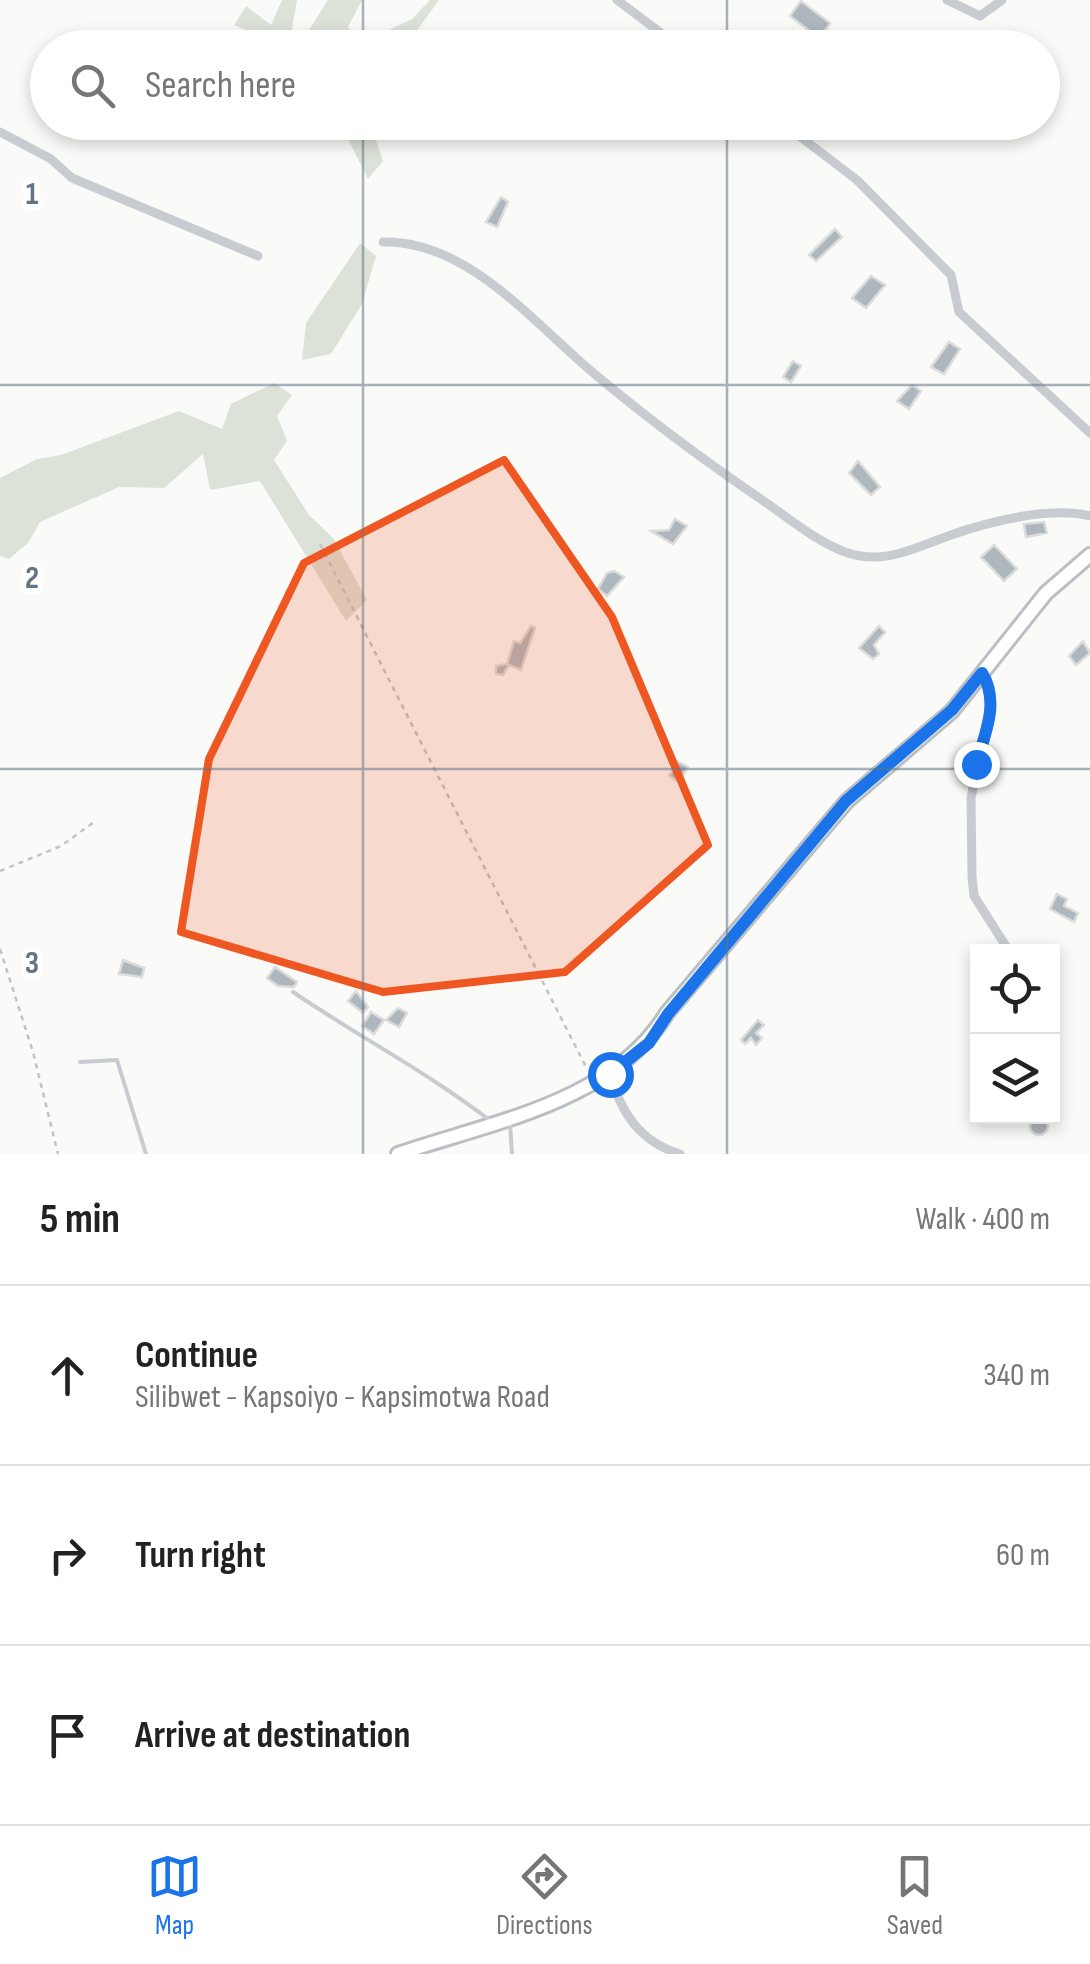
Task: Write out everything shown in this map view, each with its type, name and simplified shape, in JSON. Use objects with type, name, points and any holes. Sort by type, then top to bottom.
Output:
[{"type":"street","points":[[617,0],[656,30]]},
{"type":"street","points":[[947,0],[980,16],[1002,0]]},
{"type":"street","points":[[0,132],[52,158],[72,178],[258,256]]},
{"type":"street","points":[[805,140],[857,180],[951,274],[959,312],[1090,433]]},
{"type":"street","points":[[383,242],[406,241],[432,249],[481,276],[599,378],[712,465],[848,554],[888,557],[1006,522],[1067,513],[1090,516]]},
{"type":"street","points":[[398,1154],[595,1084],[649,1043],[668,1014],[846,801],[952,710],[1046,592],[1090,555]]},
{"type":"street","points":[[982,673],[991,701],[971,798],[972,877],[974,896],[1005,944]]},
{"type":"street","points":[[610,1074],[617,1100],[635,1128],[659,1148],[680,1154]]},
{"type":"lane","points":[[294,992],[368,1042],[426,1072],[492,1122]]},
{"type":"lane","points":[[80,1062],[118,1060],[146,1154]]},
{"type":"lane","points":[[508,1116],[512,1154]]},
{"type":"path","points":[[320,544],[595,1084]]},
{"type":"path","points":[[0,871],[61,846],[94,822]]},
{"type":"path","points":[[0,949],[33,1052],[58,1154]]},
{"type":"highlighted area","points":[[504,460],[612,617],[708,845],[565,972],[383,992],[181,932],[209,759],[304,563]]},
{"type":"shaded area","points":[[282,0],[297,0],[292,30],[246,30],[234,25],[246,6],[271,25]]},
{"type":"shaded area","points":[[328,0],[362,0],[350,30],[309,30]]},
{"type":"shaded area","points":[[430,0],[439,0],[417,30],[389,30],[412,19]]},
{"type":"shaded area","points":[[348,140],[376,140],[383,161],[368,179]]},
{"type":"shaded area","points":[[360,243],[376,256],[362,304],[331,354],[302,360],[306,323]]},
{"type":"shaded area","points":[[274,383],[292,395],[277,416],[287,441],[274,460],[309,515],[333,538],[367,600],[346,621],[260,481],[210,490],[203,454],[164,488],[119,487],[40,522],[28,543],[9,559],[0,556],[0,478],[37,459],[61,455],[179,411],[222,429],[231,404]]},
{"type":"building","points":[[801,1],[830,23],[826,30],[808,30],[790,16]]},
{"type":"building","points":[[501,197],[508,202],[497,227],[486,222]]},
{"type":"building","points":[[835,229],[842,237],[816,261],[809,255]]},
{"type":"building","points":[[871,276],[885,285],[866,308],[852,298]]},
{"type":"building","points":[[949,342],[960,349],[944,374],[931,367]]},
{"type":"building","points":[[793,361],[801,366],[791,382],[783,377]]},
{"type":"building","points":[[912,385],[921,391],[909,409],[897,401]]},
{"type":"building","points":[[858,461],[880,487],[871,495],[849,473]]},
{"type":"building","points":[[675,519],[687,526],[673,544],[651,531],[669,530]]},
{"type":"building","points":[[1044,522],[1047,533],[1026,537],[1024,524]]},
{"type":"building","points":[[994,545],[1017,569],[1004,581],[981,557]]},
{"type":"building","points":[[614,571],[624,577],[607,596],[598,589],[607,573]]},
{"type":"building","points":[[531,626],[535,628],[521,670],[509,665],[503,675],[496,674],[496,666],[507,664],[514,641],[520,643]]},
{"type":"building","points":[[879,626],[885,632],[874,645],[879,654],[873,659],[859,648]]},
{"type":"building","points":[[1083,641],[1090,653],[1076,665],[1069,656]]},
{"type":"building","points":[[677,761],[688,767],[679,782],[669,776]]},
{"type":"building","points":[[1057,894],[1067,899],[1064,906],[1078,913],[1074,922],[1050,909]]},
{"type":"building","points":[[123,960],[144,968],[142,977],[119,974]]},
{"type":"building","points":[[275,967],[297,982],[294,987],[278,986],[267,978]]},
{"type":"building","points":[[356,991],[368,1007],[363,1013],[348,1001]]},
{"type":"building","points":[[398,1008],[407,1013],[399,1027],[386,1020]]},
{"type":"building","points":[[371,1012],[384,1020],[374,1034],[362,1026]]},
{"type":"building","points":[[758,1020],[764,1025],[756,1033],[762,1038],[756,1045],[751,1038],[745,1044],[741,1040]]},
{"type":"building","points":[[1031,1124],[1047,1124],[1045,1132],[1039,1135],[1030,1126]]},
{"type":"route","points":[[610,1074],[649,1043],[668,1014],[846,801],[952,710],[982,673],[990,689],[990,720],[976,764]]}]
